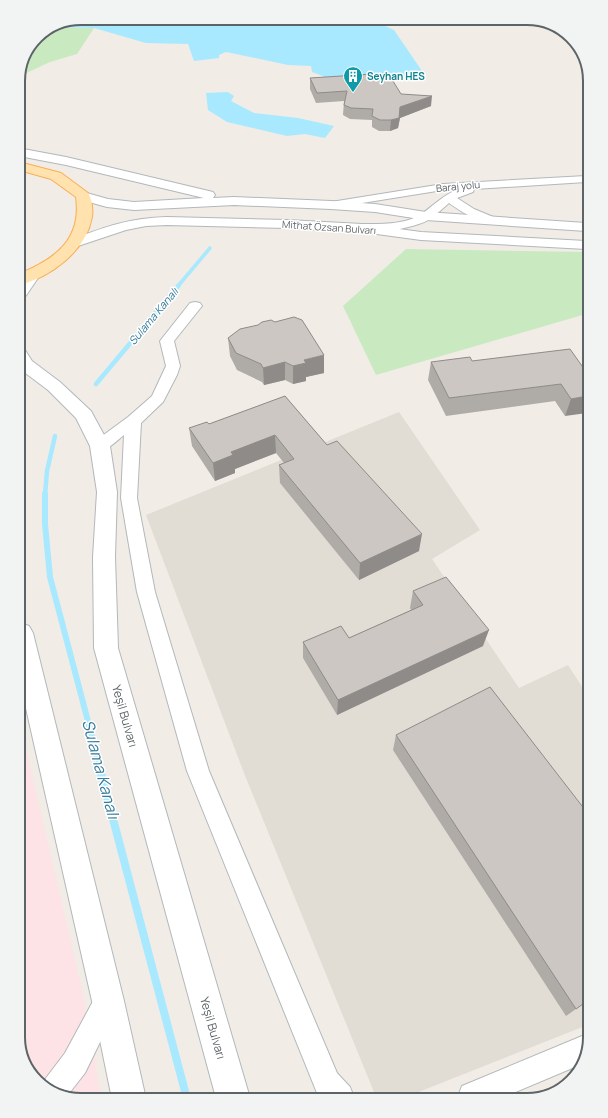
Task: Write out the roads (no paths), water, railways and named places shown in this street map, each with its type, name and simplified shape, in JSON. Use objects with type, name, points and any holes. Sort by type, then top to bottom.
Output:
[{"type":"main road","points":[[25,153],[75,162],[162,185],[234,201]]},
{"type":"main road","points":[[25,168],[56,176],[82,196],[108,203],[134,206],[234,201]]},
{"type":"main road","points":[[26,278],[59,258],[75,242],[86,214],[82,196]]},
{"type":"main road","name":"Mithat Özsan Bulvarı","points":[[234,201],[375,208],[426,216],[583,227]]},
{"type":"main road","name":"Mithat Özsan Bulvarı","points":[[75,242],[123,226],[146,222],[167,221],[287,224],[362,228],[421,236],[583,245]]},
{"type":"main road","name":"Yeşil Bulvarı","points":[[25,363],[54,386],[84,415],[100,446],[107,492],[104,557],[106,648],[232,1093]]},
{"type":"main road","points":[[25,650],[108,1001],[128,1093]]},
{"type":"street","name":"Baraj yolu","points":[[331,205],[443,187],[583,179]]},
{"type":"street","points":[[362,228],[404,224],[426,216],[449,197],[460,192],[501,183]]},
{"type":"street","points":[[449,197],[473,214],[494,221]]},
{"type":"street","points":[[100,446],[133,421],[158,399],[173,366],[167,341],[195,306]]},
{"type":"street","points":[[133,421],[129,498],[146,592],[198,771],[326,1083],[336,1093]]},
{"type":"street","points":[[56,1088],[75,1063],[108,1001]]},
{"type":"street","points":[[479,1093],[581,1050]]},
{"type":"water","points":[[74,25],[383,25],[394,30],[422,71],[391,80],[330,85],[323,76],[312,72],[311,66],[288,65],[226,52],[219,55],[219,58],[194,61],[188,44],[146,43],[94,28],[66,27]]},
{"type":"water","points":[[228,92],[234,96],[231,101],[254,113],[298,118],[334,126],[325,138],[305,134],[287,136],[227,122],[208,110],[206,93]]},
{"type":"waterway","name":"Sulama Kanalı","points":[[178,286],[210,248]]},
{"type":"waterway","name":"Sulama Kanalı","points":[[96,384],[179,285]]},
{"type":"waterway","name":"Sulama Kanalı","points":[[45,495],[47,471],[55,436]]},
{"type":"waterway","name":"Sulama Kanalı","points":[[45,495],[45,524],[50,577],[100,767]]},
{"type":"waterway","name":"Sulama Kanalı","points":[[99,766],[185,1093]]},
{"type":"place","name":"Seyhan HES","points":[[353,93]]}]
